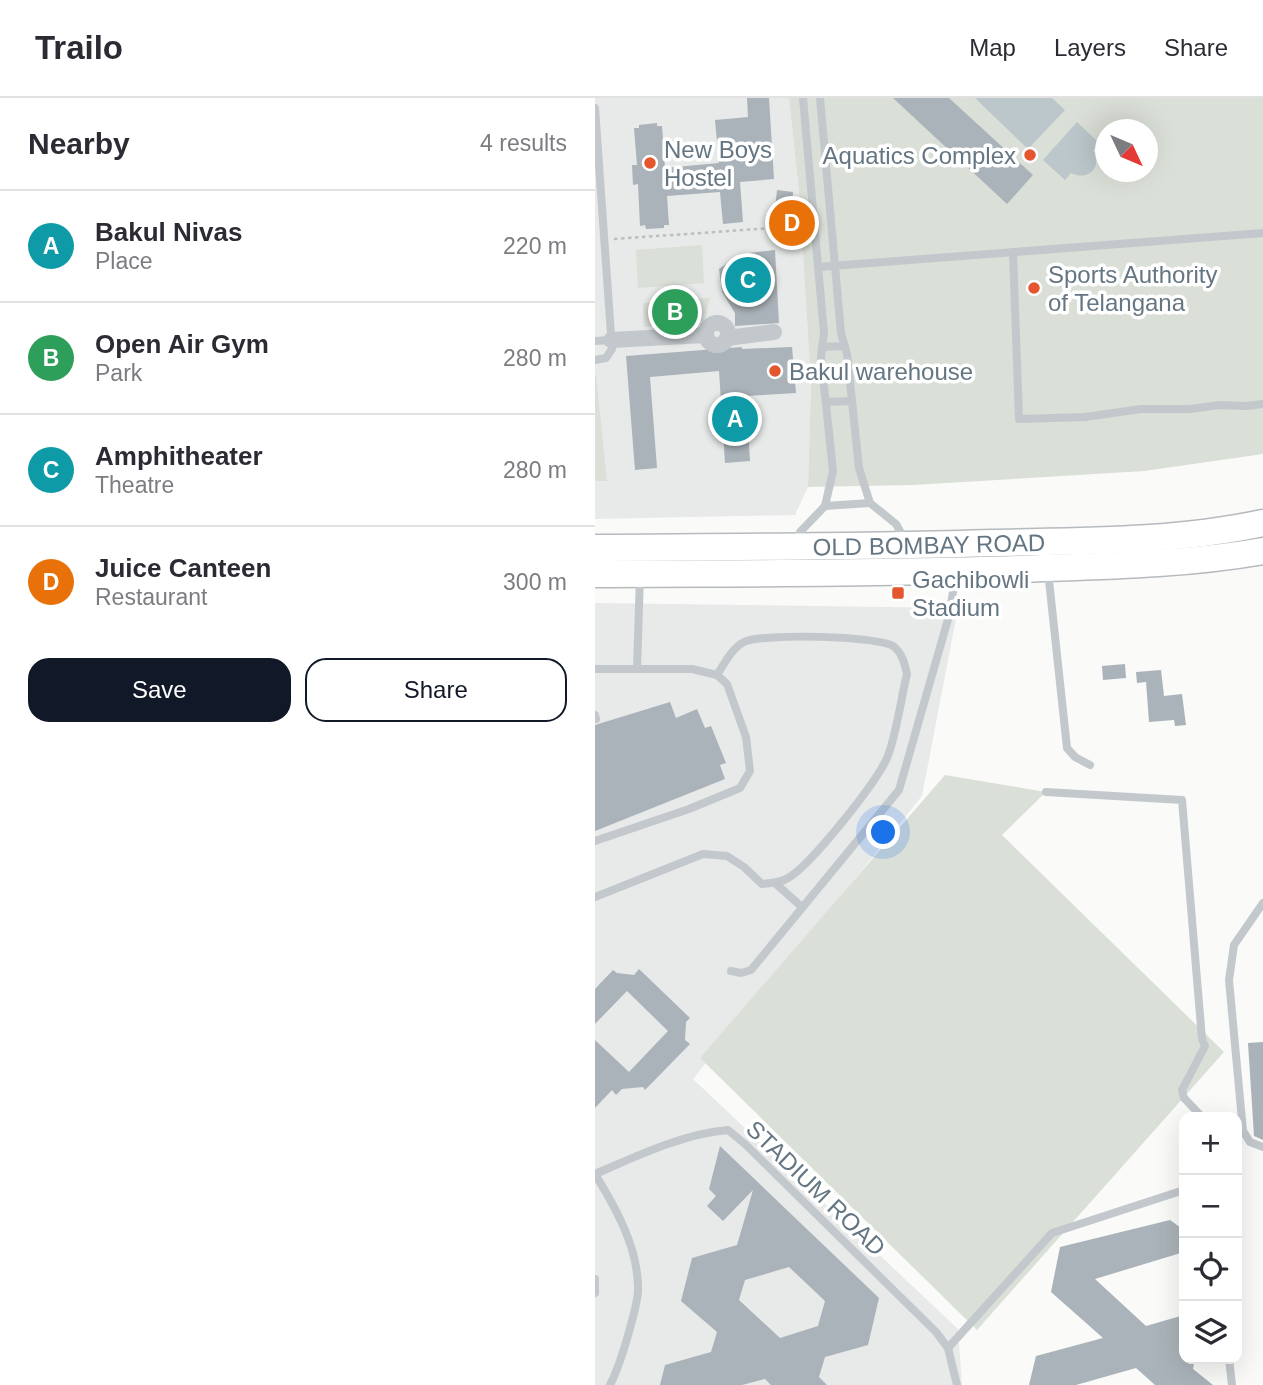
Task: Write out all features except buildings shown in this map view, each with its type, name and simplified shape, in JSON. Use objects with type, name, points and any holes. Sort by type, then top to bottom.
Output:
[{"type":"main road","name":"OLD BOMBAY ROAD","points":[[595,548],[1136,540],[1215,533],[1263,523]]},
{"type":"main road","points":[[854,572],[855,546]]},
{"type":"main road","name":"OLD BOMBAY ROAD","points":[[595,574],[1048,568],[1191,561],[1263,551]]},
{"type":"street","points":[[603,341],[706,335],[715,345],[727,338],[774,332]]},
{"type":"lane","points":[[798,546],[800,532],[825,506],[833,471],[821,357],[824,333],[803,98]]},
{"type":"lane","points":[[820,98],[841,333],[845,346],[859,468],[870,503],[896,524],[909,545]]},
{"type":"lane","points":[[595,108],[604,239],[603,341],[612,349],[606,358],[595,359]]},
{"type":"lane","points":[[818,267],[1263,233]]},
{"type":"lane","points":[[1013,252],[1019,419],[1085,417],[1141,409],[1263,404]]},
{"type":"lane","points":[[822,347],[845,346]]},
{"type":"lane","points":[[826,402],[852,401]]},
{"type":"lane","points":[[825,506],[870,503]]},
{"type":"lane","points":[[1048,568],[1067,748],[1075,757],[1090,765]]},
{"type":"lane","points":[[731,971],[741,973],[751,970],[899,790],[949,616],[956,571]]},
{"type":"lane","points":[[637,669],[640,573]]},
{"type":"lane","points":[[595,897],[703,854],[727,856],[762,884],[789,878],[811,859],[849,812],[887,758],[907,674],[896,648],[881,641],[804,637],[764,638],[744,642],[731,654],[717,675]]},
{"type":"lane","points":[[595,669],[692,669],[717,675],[727,684],[746,737],[750,771],[740,788],[689,809],[595,841]]},
{"type":"lane","points":[[1046,792],[1182,800],[1202,1039],[1205,1046],[1182,1090],[1184,1098],[1197,1112]]},
{"type":"lane","points":[[775,883],[802,908]]},
{"type":"lane","points":[[1263,903],[1234,945],[1229,980],[1243,1131],[1251,1142],[1263,1147]]},
{"type":"lane","name":"STADIUM ROAD","points":[[610,1385],[617,1372],[638,1292],[636,1264],[617,1210],[595,1174],[709,1132],[727,1130],[936,1332],[948,1349],[957,1385]]},
{"type":"lane","points":[[948,1349],[1052,1233],[1179,1192]]},
{"type":"lane","points":[[595,1279],[595,1293]]},
{"type":"lane","points":[[1230,1364],[1232,1385]]},
{"type":"path","points":[[773,228],[783,209]]},
{"type":"path","points":[[604,239],[788,225]]},
{"type":"shaded area","points":[[595,98],[789,98],[799,192],[811,383],[808,487],[795,515],[595,519]]},
{"type":"shaded area","name":"Sports Authority of Telangana","points":[[789,98],[1263,98],[1263,454],[1144,471],[913,485],[808,487],[811,383],[799,192]]},
{"type":"shaded area","points":[[975,98],[1052,98],[1065,110],[1028,149]]},
{"type":"shaded area","points":[[1077,122],[1095,139],[1095,167],[1089,174],[1071,173],[1065,180],[1043,160]]},
{"type":"shaded area","points":[[702,245],[704,283],[638,288],[636,250]]},
{"type":"shaded area","points":[[710,298],[704,321],[644,327],[643,303]]},
{"type":"shaded area","points":[[596,375],[607,481],[595,481]]},
{"type":"shaded area","points":[[595,603],[958,608],[922,796],[693,1079],[958,1329],[962,1385],[595,1385]]},
{"type":"shaded area","points":[[945,775],[1046,792],[1002,835],[1224,1052],[977,1330],[700,1058]]},
{"type":"place","name":"Aquatics Complex","points":[[1030,155]]},
{"type":"place","name":"New Boys Hostel","points":[[650,163]]},
{"type":"place","name":"Juice Canteen","points":[[792,223]]},
{"type":"place","name":"Amphitheater","points":[[748,280]]},
{"type":"place","name":"Sports Authority of Telangana","points":[[1034,288]]},
{"type":"place","name":"Open Air Gym","points":[[675,312]]},
{"type":"place","name":"Bakul warehouse","points":[[775,371]]},
{"type":"place","name":"Bakul Nivas","points":[[735,419]]},
{"type":"place","name":"Gachibowli Stadium","points":[[898,593]]}]
